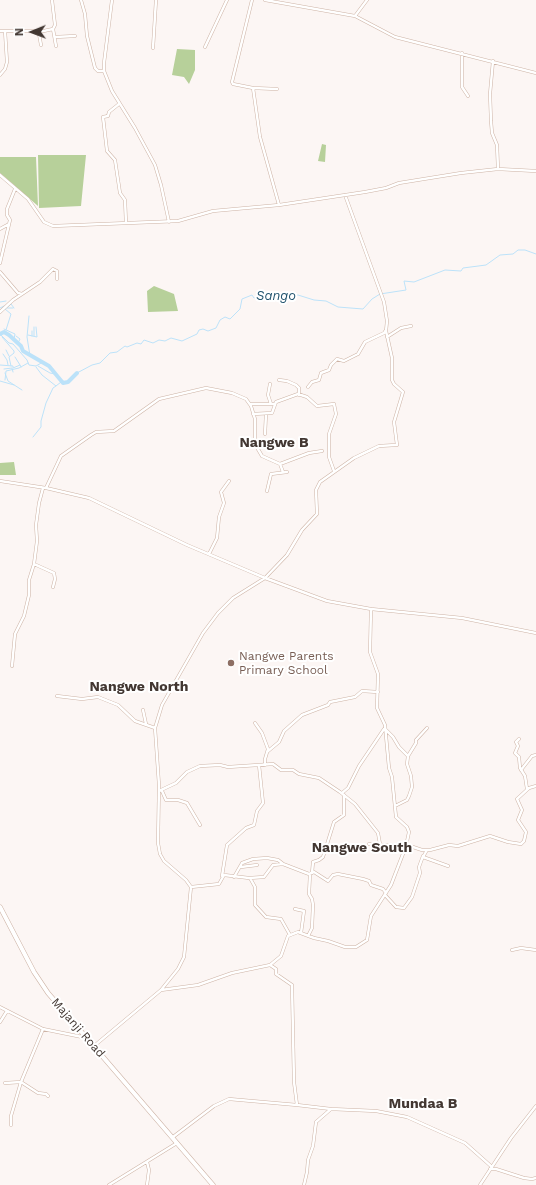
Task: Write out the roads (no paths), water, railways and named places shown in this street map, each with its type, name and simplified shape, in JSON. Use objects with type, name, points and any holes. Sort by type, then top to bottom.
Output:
[{"type":"main road","name":"Majanji Road","points":[[0,907],[34,972],[48,993],[213,1185]]},
{"type":"street","points":[[52,0],[55,19],[53,29],[56,46]]},
{"type":"street","points":[[81,0],[85,14],[87,36],[95,68],[98,71],[104,71]]},
{"type":"street","points":[[112,0],[104,71],[120,104],[155,165],[161,184],[169,222]]},
{"type":"street","points":[[153,48],[156,0]]},
{"type":"street","points":[[205,47],[227,0]]},
{"type":"street","points":[[252,0],[232,82],[233,84],[253,88],[277,89]]},
{"type":"street","points":[[265,0],[355,16],[395,36],[536,73]]},
{"type":"street","points":[[355,16],[367,0]]},
{"type":"street","points":[[0,31],[38,32],[53,29]]},
{"type":"street","points":[[0,75],[6,69],[7,62],[5,31]]},
{"type":"street","points":[[38,32],[41,45]]},
{"type":"street","points":[[55,37],[75,36]]},
{"type":"street","points":[[462,53],[462,87],[468,96]]},
{"type":"street","points":[[493,61],[490,94],[491,129],[497,145],[498,169]]},
{"type":"street","points":[[253,88],[260,137],[279,205]]},
{"type":"street","points":[[120,104],[109,112],[108,116],[103,117],[107,151],[115,160],[120,193],[125,200],[126,223]]},
{"type":"street","points":[[0,175],[28,200],[39,217],[48,225],[96,225],[169,222],[213,211],[279,205],[386,188],[399,183],[498,169],[536,171]]},
{"type":"street","points":[[0,263],[10,220],[7,215],[7,208],[15,189]]},
{"type":"street","points":[[308,387],[312,382],[319,380],[321,373],[329,370],[331,365],[337,359],[344,361],[358,354],[365,342],[384,333],[386,328],[387,321],[381,293],[345,195]]},
{"type":"street","points":[[0,229],[9,224]]},
{"type":"street","points":[[0,312],[18,295],[40,282],[53,269],[56,271],[57,279]]},
{"type":"street","points":[[0,272],[18,295]]},
{"type":"street","points":[[387,337],[400,328],[411,326]]},
{"type":"street","points":[[94,1046],[161,990],[178,969],[184,957],[191,887],[186,880],[166,863],[160,854],[158,843],[161,791],[155,728],[162,705],[203,633],[214,617],[233,598],[265,578],[287,555],[302,530],[317,514],[318,485],[347,462],[375,448],[396,445],[394,422],[403,392],[393,382],[392,358],[386,328]]},
{"type":"street","points":[[384,333],[387,337]]},
{"type":"street","points":[[279,380],[287,381],[296,385],[299,388],[299,395]]},
{"type":"street","points":[[253,414],[266,414],[273,411],[273,404],[268,395],[270,384]]},
{"type":"street","points":[[12,666],[15,634],[24,616],[28,602],[30,572],[34,564],[38,503],[58,460],[67,450],[96,432],[114,431],[159,398],[211,388],[237,395],[250,404],[256,419],[255,444],[262,456],[280,464],[285,472],[271,474],[267,491]]},
{"type":"street","points":[[250,404],[273,404],[299,395],[307,397],[317,406],[334,404],[335,407],[332,427],[329,434],[329,457],[334,471]]},
{"type":"street","points":[[265,434],[267,422],[266,414]]},
{"type":"street","points":[[280,464],[309,453],[322,451]]},
{"type":"street","points":[[0,481],[45,488],[80,496],[98,502],[161,534],[265,578],[327,601],[371,609],[462,618],[536,633]]},
{"type":"street","points":[[209,554],[217,538],[219,517],[224,503],[222,492],[229,481]]},
{"type":"street","points":[[34,564],[54,572],[55,579],[52,587]]},
{"type":"street","points":[[161,990],[198,984],[232,973],[270,966],[281,956],[286,938],[290,934],[298,932],[345,947],[360,946],[367,940],[372,916],[386,894],[406,846],[408,830],[396,817],[385,728],[377,708],[378,674],[370,652],[371,609]]},
{"type":"street","points":[[267,752],[279,742],[284,731],[302,715],[328,705],[330,702],[354,697],[362,691],[378,692]]},
{"type":"street","points":[[57,696],[82,699],[98,697],[118,705],[135,721],[155,728]]},
{"type":"street","points":[[143,710],[146,724]]},
{"type":"street","points":[[255,723],[262,732],[268,749],[266,765]]},
{"type":"street","points":[[385,728],[399,747],[408,756]]},
{"type":"street","points":[[308,936],[312,928],[313,905],[309,894],[313,862],[323,857],[334,822],[344,815],[343,794],[385,728]]},
{"type":"street","points":[[395,807],[407,800],[411,790],[411,776],[407,764],[408,756],[416,743],[416,740],[427,728]]},
{"type":"street","points":[[519,739],[516,742],[518,746],[515,751],[519,756],[521,770],[525,776],[527,790]]},
{"type":"street","points":[[521,770],[532,756],[536,755]]},
{"type":"street","points":[[161,791],[176,783],[187,772],[200,766],[220,765],[228,767],[273,764],[281,770],[293,770],[299,774],[319,778],[343,794],[355,804],[378,833],[380,844]]},
{"type":"street","points":[[191,887],[219,884],[222,876],[227,846],[246,828],[254,825],[257,811],[263,803],[259,765]]},
{"type":"street","points":[[369,844],[406,846],[427,850],[449,845],[458,846],[490,836],[512,843],[523,843],[526,832],[518,820],[522,810],[517,799],[527,790],[536,786]]},
{"type":"street","points":[[161,791],[166,800],[178,800],[187,803],[200,825]]},
{"type":"street","points":[[233,877],[244,862],[267,858],[278,860],[283,864],[311,874],[314,872],[330,881],[332,875],[338,874],[364,879],[369,881],[371,886],[383,889],[396,907],[404,908],[412,897],[420,873],[419,866],[427,850]]},
{"type":"street","points":[[423,856],[448,866]]},
{"type":"street","points":[[222,876],[250,878],[266,876],[269,869],[274,865],[283,864]]},
{"type":"street","points":[[241,867],[257,865]]},
{"type":"street","points":[[250,878],[255,887],[256,906],[266,917],[281,920],[290,934]]},
{"type":"street","points":[[295,908],[304,911],[301,933]]},
{"type":"street","points":[[512,950],[521,948],[536,950]]},
{"type":"street","points":[[270,966],[276,969],[276,974],[292,985],[294,1082],[297,1105]]},
{"type":"street","points":[[0,1007],[43,1030],[87,1038]]},
{"type":"street","points":[[0,1022],[7,1011]]},
{"type":"street","points":[[11,1125],[11,1116],[21,1082],[43,1030]]},
{"type":"street","points":[[5,1083],[21,1082],[38,1093],[46,1094],[48,1096]]},
{"type":"street","points":[[173,1138],[214,1106],[229,1099],[331,1109],[376,1111],[407,1117],[465,1143],[491,1168],[524,1178],[536,1178]]},
{"type":"street","points":[[480,1185],[511,1138],[536,1106]]},
{"type":"street","points":[[304,1185],[308,1160],[314,1146],[316,1122],[331,1109]]},
{"type":"street","points":[[109,1185],[177,1142]]},
{"type":"street","points":[[147,1162],[149,1170],[147,1185]]},
{"type":"waterway","name":"Sango","points":[[77,373],[92,365],[100,363],[110,353],[117,352],[125,346],[127,347],[137,343],[141,344],[144,340],[153,343],[159,340],[165,341],[171,338],[182,341],[197,334],[199,330],[203,329],[208,331],[216,328],[220,320],[225,317],[230,319],[240,309],[242,299],[252,295],[254,298],[274,293],[280,293],[284,297],[298,295],[314,300],[326,301],[338,307],[363,309],[372,299],[380,294],[406,290],[404,281],[414,282],[445,270],[461,271],[463,268],[486,265],[500,255],[513,254],[518,250],[525,250],[536,254]]},
{"type":"waterway","points":[[0,302],[6,301]]},
{"type":"waterway","points":[[6,330],[11,314],[5,309],[11,304],[14,308]]},
{"type":"waterway","points":[[0,308],[4,306]]},
{"type":"waterway","points":[[7,308],[13,308]]},
{"type":"waterway","points":[[29,316],[27,337],[30,356]]},
{"type":"waterway","points":[[34,327],[34,336]]},
{"type":"waterway","points":[[28,335],[37,337],[36,327]]},
{"type":"waterway","name":"Sango","points":[[4,329],[15,334],[14,339]]},
{"type":"waterway","points":[[32,331],[32,336]]},
{"type":"waterway","name":"Sango","points":[[0,334],[4,332],[9,335],[21,346],[23,351],[49,366],[63,383],[68,382],[77,373]]},
{"type":"waterway","name":"Sango","points":[[0,334],[9,343],[13,344],[27,360],[29,365],[36,366],[43,362]]},
{"type":"waterway","points":[[16,336],[20,339],[18,343]]},
{"type":"waterway","points":[[2,337],[14,351],[14,353],[9,357],[11,366]]},
{"type":"waterway","points":[[6,350],[9,356]]},
{"type":"waterway","points":[[3,354],[8,365]]},
{"type":"waterway","points":[[15,357],[20,365]]},
{"type":"waterway","points":[[5,380],[6,371],[19,368],[28,363]]},
{"type":"waterway","points":[[0,365],[13,366],[13,368],[20,365],[21,367]]},
{"type":"waterway","points":[[38,366],[50,373],[55,374]]},
{"type":"waterway","points":[[36,367],[42,375],[56,386],[61,382]]},
{"type":"waterway","points":[[4,369],[12,368],[13,372]]},
{"type":"waterway","points":[[5,373],[8,381],[22,390]]},
{"type":"waterway","points":[[0,381],[14,385]]},
{"type":"waterway","points":[[33,437],[41,427],[41,421],[46,403],[53,388],[56,386]]},
{"type":"place","name":"Nangwe Parents Primary School","points":[[231,663]]},
{"type":"district","name":"Nangwe B","points":[[274,443]]},
{"type":"district","name":"Nangwe North","points":[[139,687]]},
{"type":"district","name":"Nangwe South","points":[[362,848]]},
{"type":"district","name":"Mundaa B","points":[[423,1104]]}]
